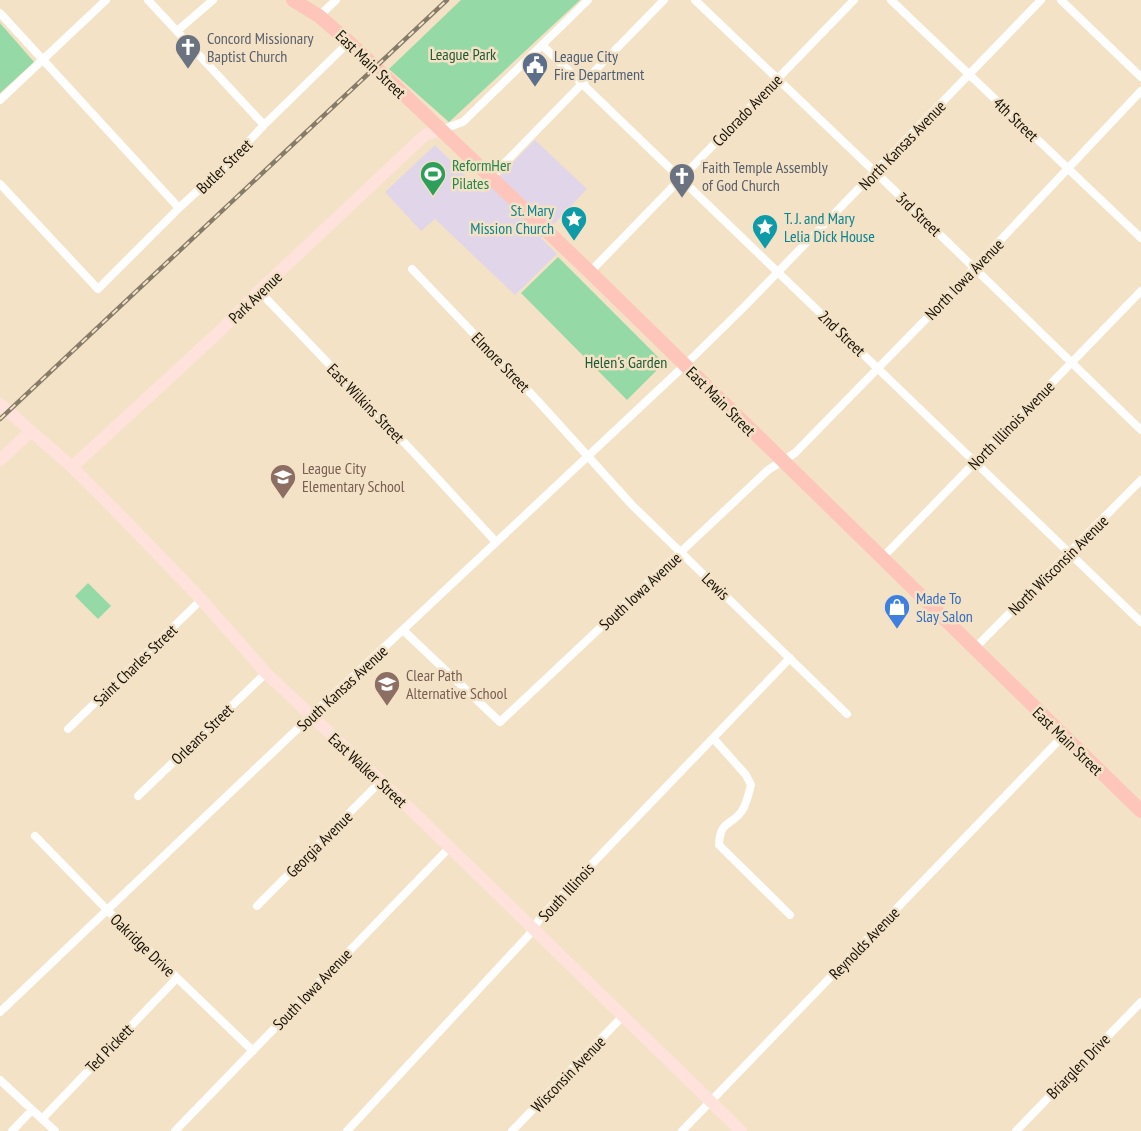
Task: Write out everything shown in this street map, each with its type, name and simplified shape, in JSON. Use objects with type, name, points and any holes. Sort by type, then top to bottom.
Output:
[{"type":"main road","name":"East Main Street","points":[[293,0],[319,16],[349,42],[491,177],[1141,811]]},
{"type":"street","points":[[0,100],[106,0]]},
{"type":"street","points":[[148,0],[264,125]]},
{"type":"street","points":[[177,31],[213,0]]},
{"type":"street","points":[[319,16],[336,0]]},
{"type":"street","points":[[440,130],[463,122],[588,0]]},
{"type":"street","points":[[491,177],[664,0]]},
{"type":"street","name":"3rd Street","points":[[694,0],[876,172],[1141,430]]},
{"type":"street","name":"Colorado Avenue","points":[[590,272],[854,0]]},
{"type":"street","name":"4th Street","points":[[891,0],[1141,238]]},
{"type":"street","name":"North Kansas Avenue","points":[[685,365],[779,272],[1041,0]]},
{"type":"street","points":[[1061,0],[1141,77]]},
{"type":"street","points":[[0,13],[179,208]]},
{"type":"street","name":"Butler Street","points":[[0,184],[98,289],[349,42]]},
{"type":"street","name":"2nd Street","points":[[542,45],[1141,622]]},
{"type":"street","name":"North Iowa Avenue","points":[[782,461],[795,453],[1141,92]]},
{"type":"street","name":"Park Avenue","points":[[72,467],[219,332],[259,291],[425,135],[440,130]]},
{"type":"street","name":"Elmore Street","points":[[412,269],[588,456]]},
{"type":"street","name":"East Wilkins Street","points":[[259,291],[496,542]]},
{"type":"street","name":"North Illinois Avenue","points":[[882,558],[1141,291]]},
{"type":"street","name":"South Kansas Avenue","points":[[0,1012],[685,365]]},
{"type":"street","name":"East Walker Street","points":[[0,404],[72,467],[201,600],[266,673],[450,847],[741,1131]]},
{"type":"street","points":[[0,460],[31,431]]},
{"type":"street","name":"Lewis","points":[[588,456],[632,505],[847,714]]},
{"type":"street","name":"South Iowa Avenue","points":[[404,630],[500,722],[768,470],[782,461]]},
{"type":"street","name":"North Wisconsin Avenue","points":[[974,649],[1141,480]]},
{"type":"street","name":"Saint Charles Street","points":[[68,729],[201,600]]},
{"type":"street","name":"South Illinois","points":[[347,1131],[528,936],[532,928],[790,658]]},
{"type":"street","name":"Orleans Street","points":[[138,796],[266,673]]},
{"type":"street","name":"Reynolds Avenue","points":[[682,1131],[1063,736]]},
{"type":"street","points":[[713,738],[746,775],[751,785],[743,810],[724,826],[720,833],[719,845],[790,915]]},
{"type":"street","name":"Georgia Avenue","points":[[257,906],[381,781]]},
{"type":"street","name":"Oakridge Drive","points":[[35,836],[253,1051]]},
{"type":"street","name":"South Iowa Avenue","points":[[175,1131],[450,847]]},
{"type":"street","name":"Ted Pickett","points":[[42,1119],[177,978]]},
{"type":"street","name":"Briarglen Drive","points":[[1021,1129],[1141,1002]]},
{"type":"street","name":"Wisconsin Avenue","points":[[512,1131],[623,1016]]},
{"type":"street","points":[[0,1080],[55,1131]]},
{"type":"street","points":[[12,1131],[32,1110]]},
{"type":"shaded area","points":[[535,140],[587,189],[541,238],[557,254],[515,295],[435,219],[421,231],[385,192],[435,145],[483,193]]},
{"type":"green space","name":"League Park","points":[[461,0],[580,0],[449,122],[389,69]]},
{"type":"green space","points":[[0,23],[34,62],[0,93]]},
{"type":"green space","name":"Helen's Garden","points":[[558,257],[664,363],[627,400],[521,293]]},
{"type":"green space","points":[[88,583],[111,606],[98,619],[75,596]]},
{"type":"railway","points":[[0,419],[447,0]]},
{"type":"place","name":"Concord Missionary Baptist Church","points":[[188,70]]},
{"type":"place","name":"League City Fire Department","points":[[535,88]]},
{"type":"place","name":"ReformHer Pilates","points":[[433,197]]},
{"type":"place","name":"Faith Temple Assembly of God Church","points":[[682,199]]},
{"type":"place","name":"St. Mary Mission Church","points":[[574,242]]},
{"type":"place","name":"T. J. and Mary Lelia Dick House","points":[[765,250]]},
{"type":"place","name":"League City Elementary School","points":[[283,500]]},
{"type":"place","name":"Made To Slay Salon","points":[[897,630]]},
{"type":"place","name":"Clear Path Alternative School","points":[[387,707]]}]
